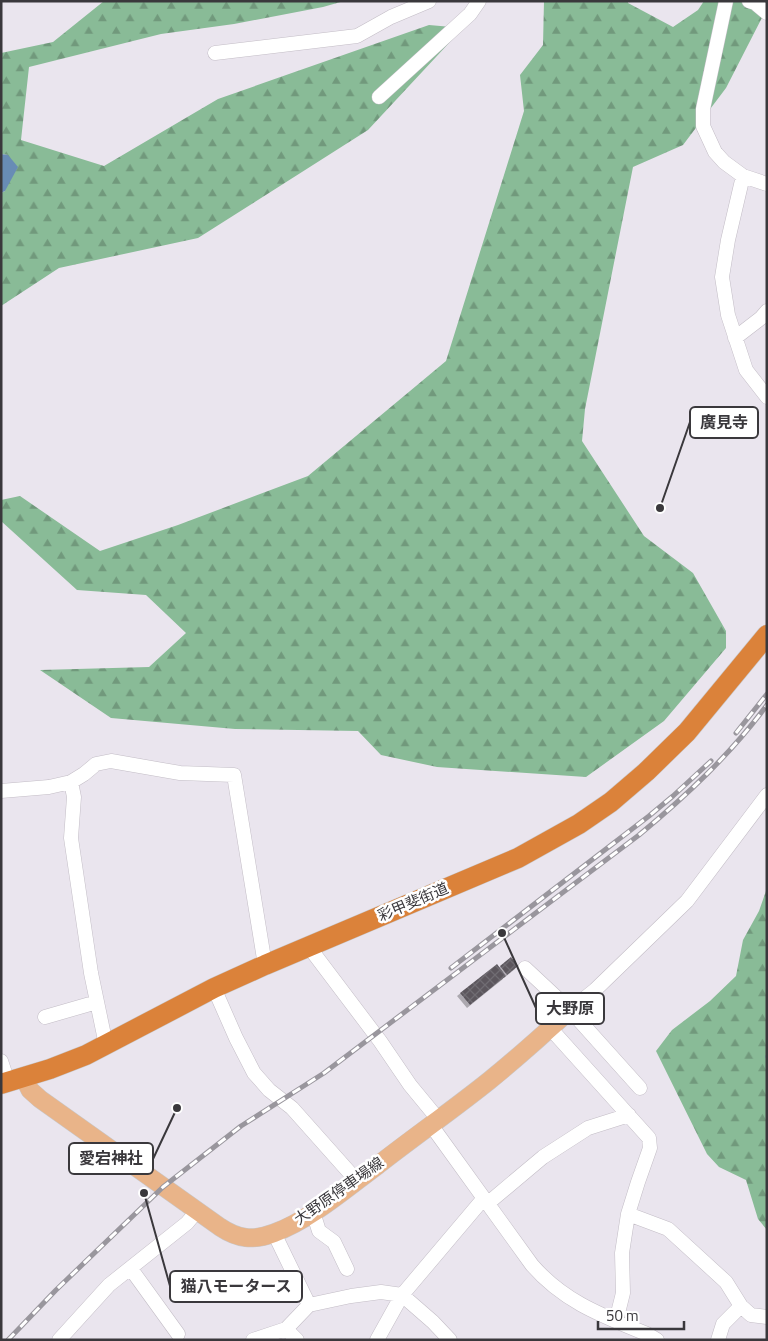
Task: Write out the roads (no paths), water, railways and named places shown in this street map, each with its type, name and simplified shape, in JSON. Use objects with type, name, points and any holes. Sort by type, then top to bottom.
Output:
[{"type":"highway","name":"彩甲斐街道","points":[[11,1081],[86,1054],[214,988],[518,858],[579,824],[611,802],[646,772],[687,732],[765,643]]},
{"type":"main road","name":"大野原停車場線","points":[[11,1081],[30,1090],[232,1235],[242,1238],[261,1237],[274,1233],[313,1212],[357,1180],[490,1080],[570,1010]]},
{"type":"street","points":[[215,53],[357,36],[391,16],[429,1]]},
{"type":"street","points":[[379,97],[470,14],[478,1]]},
{"type":"street","points":[[726,1],[703,109],[703,126],[715,152],[724,162],[743,176],[767,184]]},
{"type":"street","points":[[749,1],[755,3],[767,13]]},
{"type":"street","points":[[743,176],[728,240],[722,277],[728,315],[746,370],[767,396]]},
{"type":"street","points":[[735,338],[767,311]]},
{"type":"street","points":[[1,791],[49,787],[71,782],[96,764],[111,762],[180,773],[234,776],[265,965]]},
{"type":"street","points":[[71,782],[74,797],[71,838],[89,964],[106,1044]]},
{"type":"street","points":[[570,1010],[602,984],[688,901],[767,795]]},
{"type":"street","points":[[309,946],[380,1041],[435,1122],[485,1201],[544,1280],[582,1306],[648,1334],[656,1340]]},
{"type":"street","points":[[525,968],[570,1010],[640,1088]]},
{"type":"street","points":[[214,988],[254,1073],[269,1090],[292,1108],[357,1180]]},
{"type":"street","points":[[45,1017],[96,1002]]},
{"type":"street","points":[[550,1028],[649,1138],[650,1148],[628,1214],[622,1253],[623,1293],[616,1321]]},
{"type":"street","points":[[1,1061],[11,1081]]},
{"type":"street","points":[[377,1340],[402,1295],[485,1201],[543,1157],[588,1128],[629,1114]]},
{"type":"street","points":[[59,1340],[109,1285],[187,1224],[197,1211]]},
{"type":"street","points":[[313,1212],[319,1232],[334,1242],[346,1269]]},
{"type":"street","points":[[628,1214],[668,1229],[726,1282],[741,1306],[751,1315],[767,1317]]},
{"type":"street","points":[[274,1233],[309,1305]]},
{"type":"street","points":[[131,1269],[178,1334]]},
{"type":"street","points":[[253,1340],[286,1329],[309,1305],[381,1292],[402,1295],[433,1322],[450,1340]]},
{"type":"street","points":[[718,1340],[723,1324],[741,1306]]},
{"type":"street","points":[[286,1329],[297,1340]]},
{"type":"water","points":[[1,154],[8,155],[18,167],[5,191],[1,193]]},
{"type":"railway","points":[[736,733],[767,694]]},
{"type":"railway","points":[[8,1340],[56,1290],[163,1187],[241,1126],[324,1073],[639,835],[674,805],[723,758],[767,705]]},
{"type":"railway","points":[[451,968],[649,816],[711,761]]},
{"type":"place","name":"廣見寺","points":[[660,508]]},
{"type":"place","name":"大野原","points":[[502,933]]},
{"type":"place","name":"愛宕神社","points":[[177,1108]]},
{"type":"place","name":"猫八モータース","points":[[144,1193]]}]
